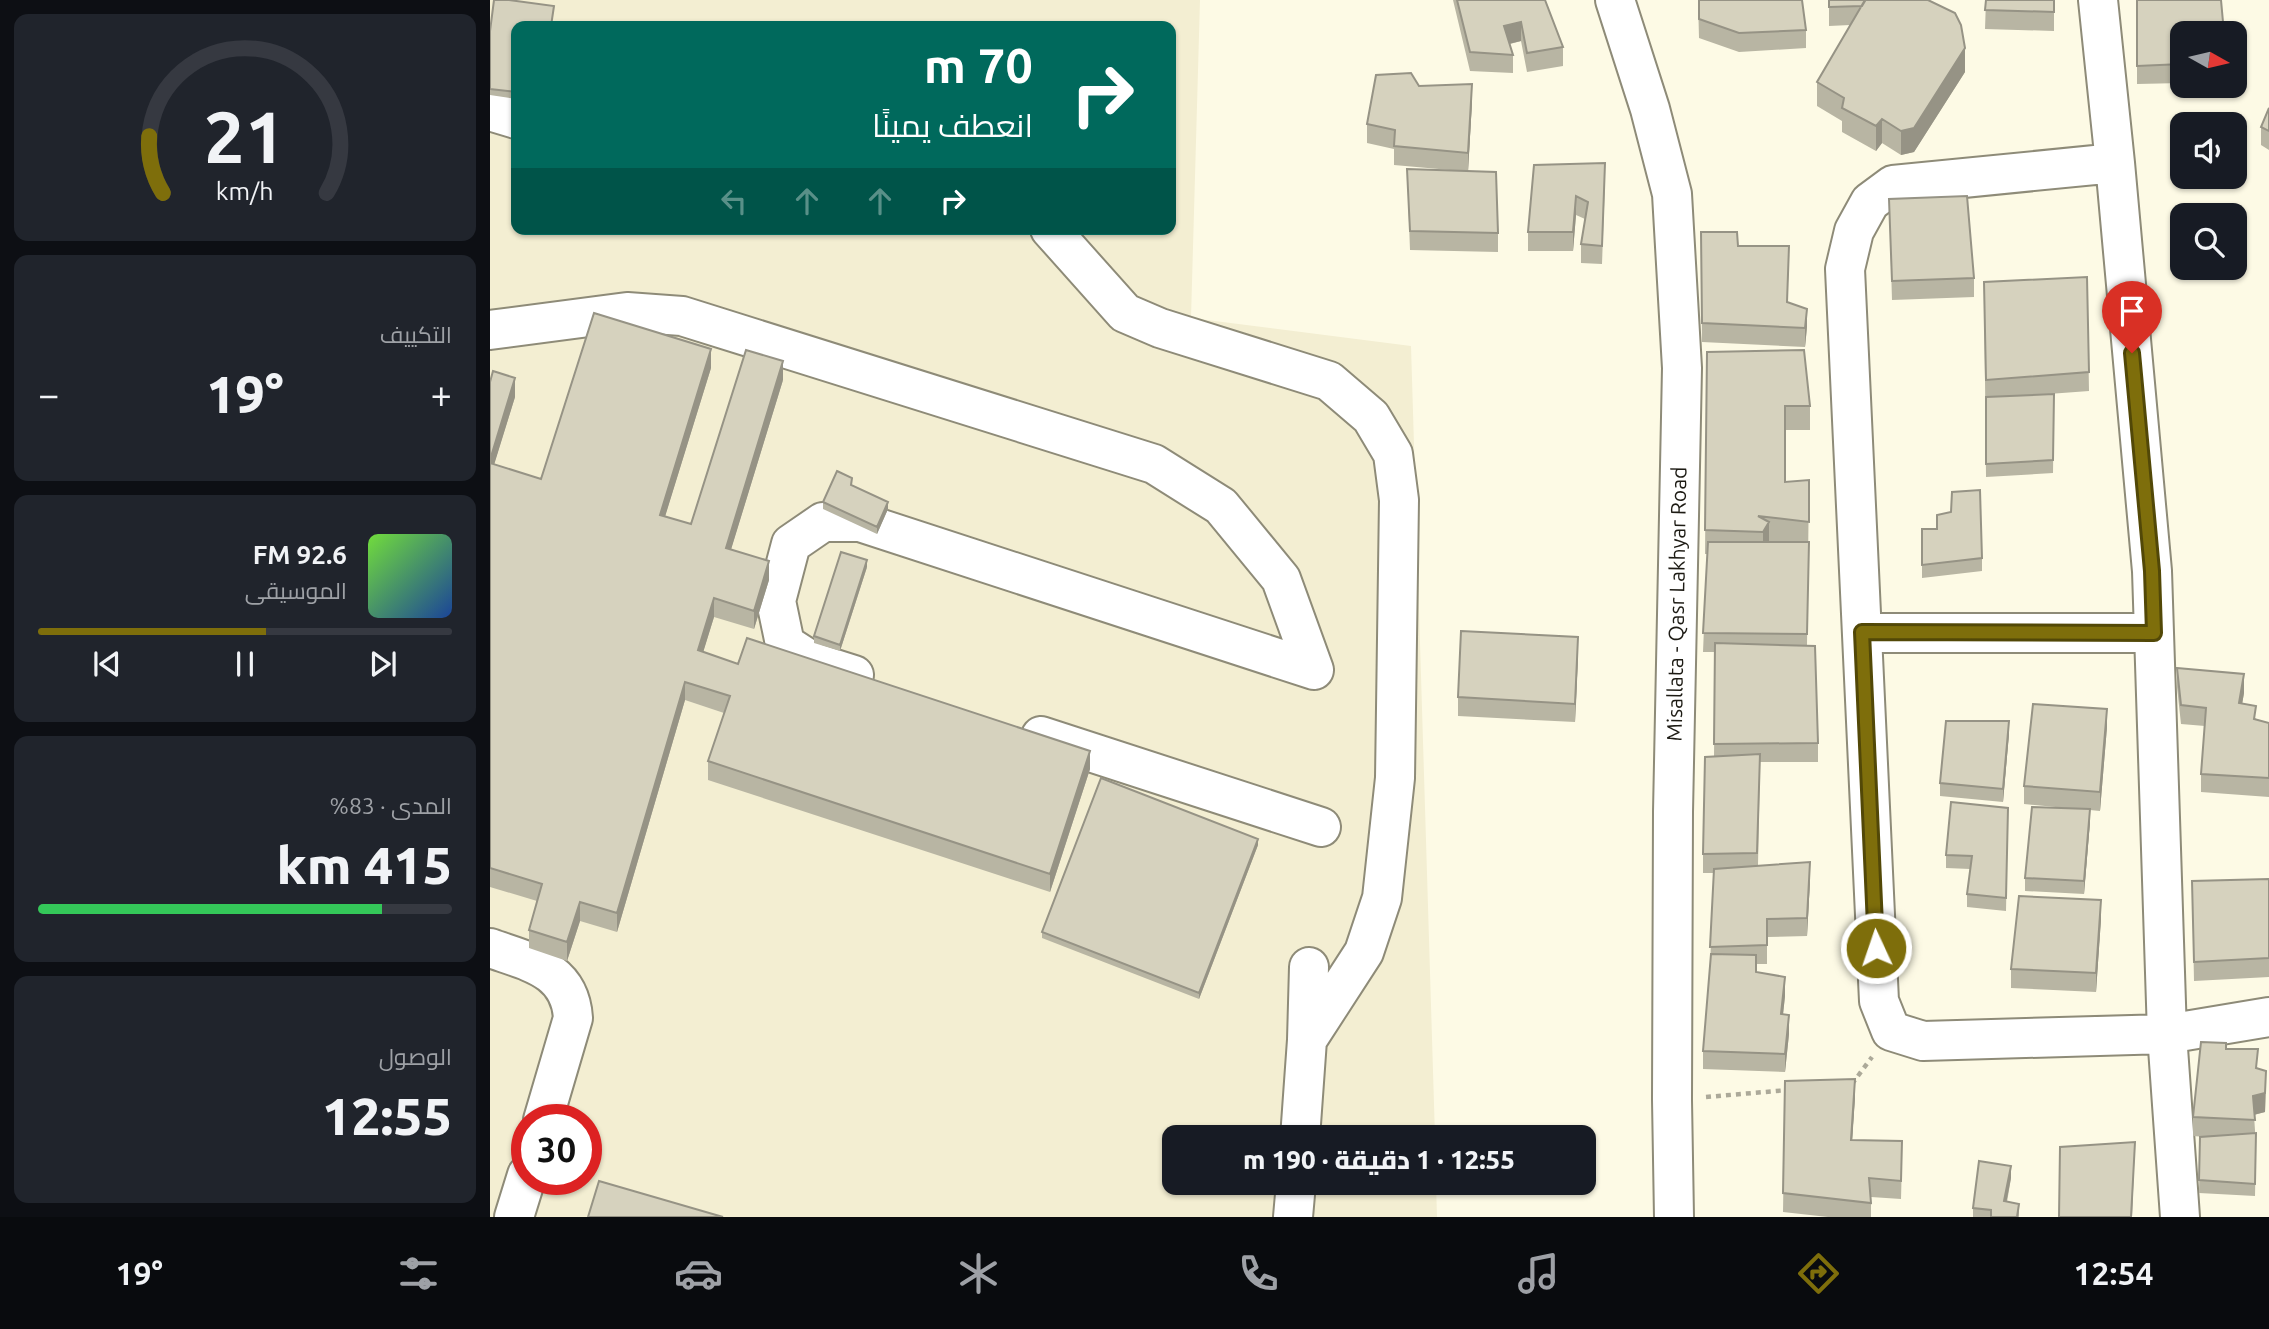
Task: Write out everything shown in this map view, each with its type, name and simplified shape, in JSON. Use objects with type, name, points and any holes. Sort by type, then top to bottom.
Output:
[{"type":"street","name":"Misallata - Qasr Lakhyar Road","points":[[1615,0],[1650,109],[1672,194],[1682,368],[1674,798],[1672,1100],[1675,1217]]},
{"type":"street","points":[[2098,0],[2152,571],[2167,1034],[2180,1217]]},
{"type":"street","points":[[490,111],[511,117]]},
{"type":"street","points":[[2115,163],[1893,185],[1870,202],[1854,231],[1845,269],[1879,1001],[1891,1031],[1923,1041],[2167,1034],[2269,1017]]},
{"type":"street","points":[[1054,235],[1125,313],[1160,328],[1329,381],[1371,417],[1393,454],[1399,500],[1395,778],[1382,898],[1364,952],[1307,1040]]},
{"type":"street","points":[[490,330],[627,312],[682,316],[1154,464],[1221,506],[1281,579],[1314,670],[860,522],[822,522],[791,544],[776,601],[785,644],[813,662],[891,687]]},
{"type":"street","points":[[1862,632],[2154,633]]},
{"type":"street","points":[[1009,725],[1321,827]]},
{"type":"street","points":[[490,948],[544,967],[567,992],[572,1004],[572,1018],[548,1104]]},
{"type":"street","points":[[1301,1125],[1309,967]]},
{"type":"street","points":[[514,1217],[521,1195]]},
{"type":"street","points":[[1293,1217],[1295,1195]]},
{"type":"path","points":[[1851,1085],[1891,1031]]},
{"type":"path","points":[[1672,1100],[1796,1090]]},
{"type":"shaded area","points":[[490,0],[1200,0],[1191,318],[1411,346],[1435,1125],[1162,1125],[1162,1195],[1436,1195],[1437,1217],[490,1217]]},
{"type":"building","points":[[494,0],[554,6],[552,21],[511,21],[511,91],[490,89],[490,31]]},
{"type":"building","points":[[1457,0],[1545,0],[1563,47],[1527,53],[1521,22],[1504,26],[1513,55],[1470,52]]},
{"type":"building","points":[[1699,0],[1802,0],[1806,30],[1739,33],[1699,19]]},
{"type":"building","points":[[1829,0],[1865,1],[1862,6],[1829,7]]},
{"type":"building","points":[[1865,0],[1928,0],[1955,13],[1961,25],[1965,48],[1914,128],[1901,131],[1882,119],[1876,126],[1842,108],[1844,98],[1817,82]]},
{"type":"building","points":[[1986,0],[2054,0],[2054,12],[1985,10]]},
{"type":"building","points":[[2137,0],[2221,0],[2223,21],[2170,21],[2170,65],[2137,66]]},
{"type":"building","points":[[1411,73],[1419,86],[1472,84],[1468,153],[1394,146],[1395,130],[1367,124],[1376,75]]},
{"type":"building","points":[[2269,108],[2269,131],[2261,127]]},
{"type":"building","points":[[1605,163],[1602,246],[1581,244],[1588,202],[1576,196],[1573,232],[1528,232],[1534,165]]},
{"type":"building","points":[[1407,169],[1496,172],[1498,233],[1410,231]]},
{"type":"building","points":[[1967,196],[1974,278],[1892,281],[1889,199]]},
{"type":"building","points":[[1701,232],[1737,232],[1738,246],[1789,246],[1787,302],[1807,309],[1805,328],[1702,323]]},
{"type":"building","points":[[2087,277],[2089,372],[1986,380],[1984,282]]},
{"type":"building","points":[[594,313],[711,349],[660,515],[691,524],[746,350],[783,361],[726,548],[769,561],[754,611],[714,598],[698,650],[738,664],[747,638],[1090,751],[1050,874],[708,761],[730,696],[685,682],[617,913],[580,902],[567,942],[529,930],[542,884],[490,868],[490,463],[541,479]]},
{"type":"building","points":[[1804,350],[1810,406],[1785,406],[1785,482],[1809,480],[1809,522],[1758,516],[1769,522],[1763,532],[1705,530],[1707,352]]},
{"type":"building","points":[[493,371],[515,378],[490,460],[490,382]]},
{"type":"building","points":[[2054,394],[2053,460],[1986,464],[1986,397]]},
{"type":"building","points":[[837,471],[852,478],[851,485],[888,502],[877,527],[823,502]]},
{"type":"building","points":[[1980,490],[1982,558],[1922,565],[1922,529],[1937,529],[1937,515],[1951,512],[1952,492]]},
{"type":"building","points":[[1708,542],[1809,542],[1807,634],[1703,633]]},
{"type":"building","points":[[841,552],[867,560],[840,645],[814,636]]},
{"type":"building","points":[[1461,631],[1578,637],[1575,704],[1458,697]]},
{"type":"building","points":[[1715,643],[1815,646],[1818,743],[1714,744]]},
{"type":"building","points":[[2177,668],[2244,674],[2239,703],[2256,706],[2254,719],[2269,723],[2269,778],[2201,774],[2206,708],[2181,705]]},
{"type":"building","points":[[2033,704],[2107,709],[2100,792],[2024,786]]},
{"type":"building","points":[[1946,721],[2009,721],[2003,789],[1940,783]]},
{"type":"building","points":[[1760,754],[1757,853],[1703,854],[1705,757]]},
{"type":"building","points":[[1101,778],[1258,839],[1199,993],[1042,932]]},
{"type":"building","points":[[1951,802],[2008,808],[2006,898],[1967,894],[1972,856],[1946,855]]},
{"type":"building","points":[[2032,807],[2090,809],[2084,881],[2025,878]]},
{"type":"building","points":[[1810,862],[1807,918],[1767,919],[1767,945],[1710,947],[1714,869]]},
{"type":"building","points":[[2269,879],[2269,958],[2194,962],[2192,881]]},
{"type":"building","points":[[2019,896],[2101,900],[2096,973],[2011,969]]},
{"type":"building","points":[[1711,954],[1756,955],[1756,972],[1785,977],[1781,1014],[1789,1015],[1785,1054],[1703,1051]]},
{"type":"building","points":[[2201,1042],[2226,1043],[2226,1049],[2258,1049],[2256,1068],[2266,1071],[2265,1093],[2253,1096],[2255,1120],[2193,1117]]},
{"type":"building","points":[[1855,1079],[1851,1140],[1902,1141],[1901,1181],[1869,1178],[1871,1203],[1783,1193],[1785,1081]]},
{"type":"building","points":[[2256,1133],[2255,1184],[2199,1180],[2200,1137]]},
{"type":"building","points":[[2135,1142],[2131,1217],[2059,1217],[2060,1147]]},
{"type":"building","points":[[1979,1161],[2011,1166],[2004,1201],[2019,1204],[2017,1217],[1991,1217],[1991,1210],[1973,1208]]},
{"type":"building","points":[[602,1182],[723,1217],[588,1217],[595,1195],[602,1195]]},
{"type":"route","points":[[1876,948],[1862,632],[2154,633],[2152,571],[2132,353]]}]
